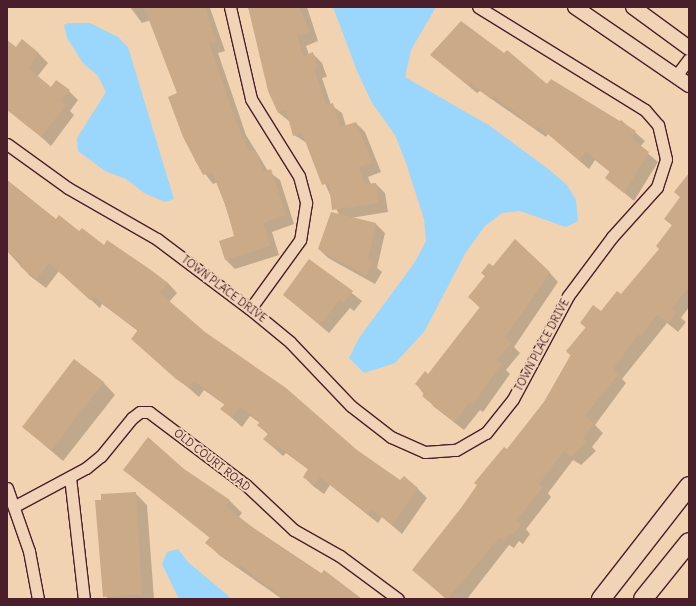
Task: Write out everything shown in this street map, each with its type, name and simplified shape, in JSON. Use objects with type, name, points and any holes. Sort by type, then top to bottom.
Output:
[{"type":"main road","points":[[601,599],[689,486]]},
{"type":"main road","points":[[643,599],[689,542]]},
{"type":"street","points":[[230,7],[251,99],[299,176],[306,203],[300,240],[250,309]]},
{"type":"street","name":"TOWN PLACE DRIVE","points":[[7,144],[68,188],[157,239],[250,309],[290,342],[351,406],[412,448],[434,452],[462,448],[486,433],[513,399],[572,290],[612,237],[657,187],[665,169],[666,149],[658,125],[645,110],[478,7]]},
{"type":"street","points":[[575,7],[689,85]]},
{"type":"street","points":[[633,7],[689,48]]},
{"type":"street","points":[[676,76],[689,59]]},
{"type":"street","name":"OLD COURT ROAD","points":[[15,506],[70,477],[101,456],[132,418],[140,412],[149,412],[246,485],[294,530],[340,556],[398,599]]},
{"type":"street","points":[[70,477],[84,599]]},
{"type":"street","points":[[7,488],[15,506],[29,551],[38,599]]},
{"type":"water","points":[[333,7],[436,7],[411,50],[405,77],[490,126],[547,168],[567,185],[576,200],[578,221],[566,227],[520,211],[502,213],[485,226],[466,252],[424,332],[395,363],[364,373],[349,358],[359,338],[415,262],[426,241],[424,219],[406,163],[395,135],[372,103],[357,71]]},
{"type":"water","points":[[68,23],[90,23],[118,37],[128,47],[174,199],[165,202],[144,193],[126,179],[105,171],[78,151],[77,138],[106,92],[98,76],[83,63],[67,38],[64,25]]},
{"type":"water","points":[[178,549],[188,562],[232,599],[179,599],[162,564],[167,552]]},
{"type":"building","points":[[144,7],[205,7],[216,42],[209,44],[237,124],[249,151],[255,149],[263,172],[271,169],[286,215],[263,223],[270,246],[225,260],[219,241],[234,236],[228,212],[212,172],[203,175],[183,137],[168,97],[177,93]]},
{"type":"building","points":[[248,7],[299,7],[310,32],[297,36],[303,56],[313,52],[318,68],[314,69],[326,105],[333,103],[340,127],[356,122],[372,163],[359,167],[365,184],[376,183],[379,203],[332,210],[329,183],[322,185],[302,133],[293,136],[286,110],[278,113],[268,91]]},
{"type":"building","points":[[461,21],[504,53],[507,50],[547,84],[551,79],[636,131],[631,138],[649,152],[624,193],[605,178],[610,171],[586,151],[579,160],[538,126],[536,129],[494,96],[491,99],[470,82],[468,85],[430,55]]},
{"type":"building","points":[[22,39],[39,53],[28,68],[51,87],[56,80],[70,90],[61,101],[66,105],[41,137],[7,110],[7,40],[16,47]]},
{"type":"building","points":[[689,173],[689,287],[672,308],[677,312],[668,323],[657,315],[641,336],[639,334],[613,369],[618,374],[585,416],[594,423],[583,438],[587,441],[571,457],[564,451],[539,484],[543,487],[516,520],[521,524],[513,535],[510,533],[504,540],[500,537],[447,599],[412,570],[461,508],[477,485],[474,483],[504,447],[507,449],[544,402],[571,356],[566,351],[586,327],[580,323],[593,305],[601,311],[617,291],[621,294],[659,249],[656,246],[672,225],[664,219],[680,197],[674,192]]},
{"type":"building","points":[[7,180],[56,219],[59,215],[79,231],[82,228],[104,245],[107,240],[151,270],[168,283],[160,293],[205,332],[286,388],[357,450],[400,480],[404,476],[418,488],[392,525],[372,509],[368,514],[320,477],[314,485],[303,477],[308,469],[276,445],[274,448],[263,439],[268,434],[257,425],[260,422],[240,407],[232,418],[220,409],[225,404],[194,381],[189,388],[176,379],[131,339],[138,330],[93,296],[90,300],[49,263],[37,279],[20,266],[22,263],[7,251]]},
{"type":"building","points":[[331,212],[376,223],[368,259],[373,262],[366,276],[318,249]]},
{"type":"building","points":[[515,239],[550,272],[505,338],[511,343],[497,360],[502,364],[473,404],[470,402],[454,422],[422,396],[425,392],[415,384],[425,371],[428,374],[480,307],[468,297],[485,276],[481,273],[489,263],[493,266]]},
{"type":"building","points":[[309,259],[353,291],[344,303],[340,299],[320,325],[283,295]]},
{"type":"building","points":[[74,359],[104,382],[51,450],[22,427]]},
{"type":"building","points":[[148,437],[184,469],[230,500],[225,506],[255,529],[321,574],[324,570],[362,599],[284,599],[240,565],[238,567],[219,554],[205,543],[210,537],[123,470]]},
{"type":"building","points":[[136,492],[142,594],[103,597],[95,500],[101,500],[101,494]]}]
